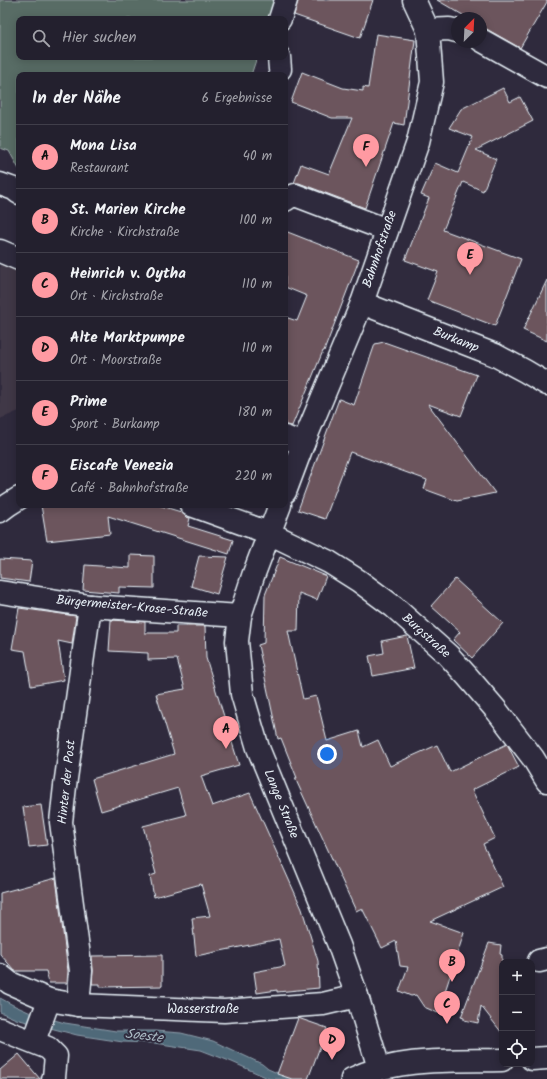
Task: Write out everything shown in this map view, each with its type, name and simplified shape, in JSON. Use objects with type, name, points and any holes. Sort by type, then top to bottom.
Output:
[{"type":"street","points":[[281,16],[286,0]]},
{"type":"street","name":"Bahnhofstraße","points":[[288,475],[294,441],[362,303],[418,142],[432,82],[428,30],[414,0]]},
{"type":"street","points":[[428,30],[451,30]]},
{"type":"street","points":[[487,43],[547,78]]},
{"type":"street","points":[[0,184],[16,191]]},
{"type":"street","points":[[288,198],[295,195],[387,230]]},
{"type":"street","points":[[0,251],[16,258]]},
{"type":"street","name":"Burkamp","points":[[362,303],[495,356],[547,384]]},
{"type":"street","points":[[0,511],[16,500]]},
{"type":"street","points":[[199,508],[269,534],[279,508]]},
{"type":"street","name":"Lange Straße","points":[[269,534],[240,616],[237,641],[242,694],[258,748],[339,945],[357,996],[379,1068]]},
{"type":"street","name":"Burgstraße","points":[[269,534],[329,562],[359,581],[394,607],[448,655],[497,711],[533,758],[547,781]]},
{"type":"street","name":"Bürgermeister-Krose-Straße","points":[[0,592],[90,606],[240,616]]},
{"type":"street","name":"Hinter der Post","points":[[78,1005],[81,971],[61,822],[90,606]]},
{"type":"street","name":"Wasserstraße","points":[[0,975],[10,983],[48,1004],[224,1011],[323,1004],[357,996]]},
{"type":"street","points":[[36,1036],[48,1004]]},
{"type":"street","points":[[0,1028],[36,1036],[56,1056],[53,1079]]},
{"type":"street","points":[[535,1059],[547,1058]]},
{"type":"street","points":[[352,1079],[379,1068],[400,1064],[425,1070],[499,1060]]},
{"type":"shaded area","points":[[0,262],[10,265],[16,269],[16,412],[0,419]]},
{"type":"green space","points":[[0,0],[277,0],[271,16],[16,16],[16,60],[256,60],[252,72],[16,72],[16,164],[9,151],[0,148]]},
{"type":"water","name":"Soeste","points":[[0,998],[33,1014],[65,1023],[116,1031],[181,1033],[213,1041],[291,1079],[270,1079],[201,1050],[154,1043],[123,1042],[77,1035],[16,1019],[0,1012]]},
{"type":"building","points":[[298,0],[373,0],[360,38],[294,15]]},
{"type":"building","points":[[437,0],[547,0],[520,48],[487,29],[487,12],[458,12]]},
{"type":"building","points":[[376,34],[415,40],[404,125],[394,123],[365,208],[299,183],[294,183],[301,164],[329,174],[352,118],[332,118],[291,102],[302,72],[343,88],[363,91],[363,87],[368,88]]},
{"type":"building","points":[[503,88],[510,102],[520,97],[533,121],[476,150],[496,159],[483,191],[463,182],[443,230],[521,259],[495,326],[427,300],[438,272],[405,260],[429,198],[421,195],[435,163],[458,173],[473,137],[449,128],[461,109]]},
{"type":"building","points":[[288,232],[359,260],[324,351],[292,426],[288,425],[288,318],[297,321],[307,296],[288,288]]},
{"type":"building","points":[[547,280],[547,341],[523,330]]},
{"type":"building","points":[[384,342],[477,375],[461,416],[428,404],[495,493],[457,501],[424,489],[427,480],[350,452],[325,519],[298,510],[339,399],[354,405],[375,344]]},
{"type":"building","points":[[42,508],[168,508],[181,512],[186,517],[190,518],[188,526],[233,540],[229,554],[108,516],[110,534],[47,541]]},
{"type":"building","points":[[130,555],[154,556],[154,588],[119,587],[119,593],[83,590],[85,565],[130,568]]},
{"type":"building","points":[[199,556],[228,557],[217,594],[191,586]]},
{"type":"building","points":[[280,557],[326,576],[317,600],[299,593],[298,631],[288,631],[303,699],[316,696],[327,741],[359,731],[363,747],[378,740],[390,766],[437,745],[450,772],[507,744],[519,767],[472,790],[495,838],[483,844],[503,887],[430,921],[464,933],[438,1013],[424,1007],[416,995],[411,996],[399,991],[408,967],[400,966],[396,941],[382,948],[362,908],[356,911],[295,778],[297,778],[281,738],[278,739],[258,645],[264,643],[265,595]]},
{"type":"building","points":[[0,559],[32,561],[29,582],[0,578]]},
{"type":"building","points":[[455,579],[503,623],[472,658],[453,640],[460,632],[431,606]]},
{"type":"building","points":[[19,608],[76,616],[72,644],[58,641],[64,680],[31,686],[25,651],[12,649]]},
{"type":"building","points":[[111,620],[145,622],[145,633],[176,633],[176,626],[205,626],[206,658],[239,765],[201,776],[212,806],[250,793],[302,909],[318,961],[319,988],[277,992],[277,990],[257,993],[254,972],[285,966],[279,939],[196,956],[192,918],[210,916],[201,884],[154,897],[150,876],[156,874],[143,826],[186,815],[178,788],[101,811],[92,779],[174,754],[156,694],[185,689],[177,659],[148,660],[148,653],[109,651]]},
{"type":"building","points":[[407,636],[414,668],[373,676],[369,656],[384,653],[382,641]]},
{"type":"building","points":[[41,805],[47,845],[29,847],[23,807]]},
{"type":"building","points":[[56,878],[68,971],[67,983],[49,983],[46,971],[15,971],[0,954],[0,893]]},
{"type":"building","points":[[489,943],[501,945],[500,954],[502,955],[502,959],[499,959],[499,1029],[481,1006],[478,1023],[464,1020],[464,1018],[461,1017]]},
{"type":"building","points":[[162,955],[162,986],[100,987],[100,984],[92,984],[92,956]]},
{"type":"building","points":[[298,1018],[327,1028],[308,1079],[292,1079],[277,1074]]},
{"type":"building","points":[[19,1054],[40,1079],[0,1079],[0,1070]]},
{"type":"place","name":"Eiscafe Venezia","points":[[366,167]]},
{"type":"place","name":"Prime","points":[[470,275]]},
{"type":"place","name":"Mona Lisa","points":[[226,749]]},
{"type":"place","name":"St. Marien Kirche","points":[[452,982]]},
{"type":"place","name":"Heinrich v. Oytha","points":[[447,1024]]},
{"type":"place","name":"Alte Marktpumpe","points":[[332,1060]]}]
